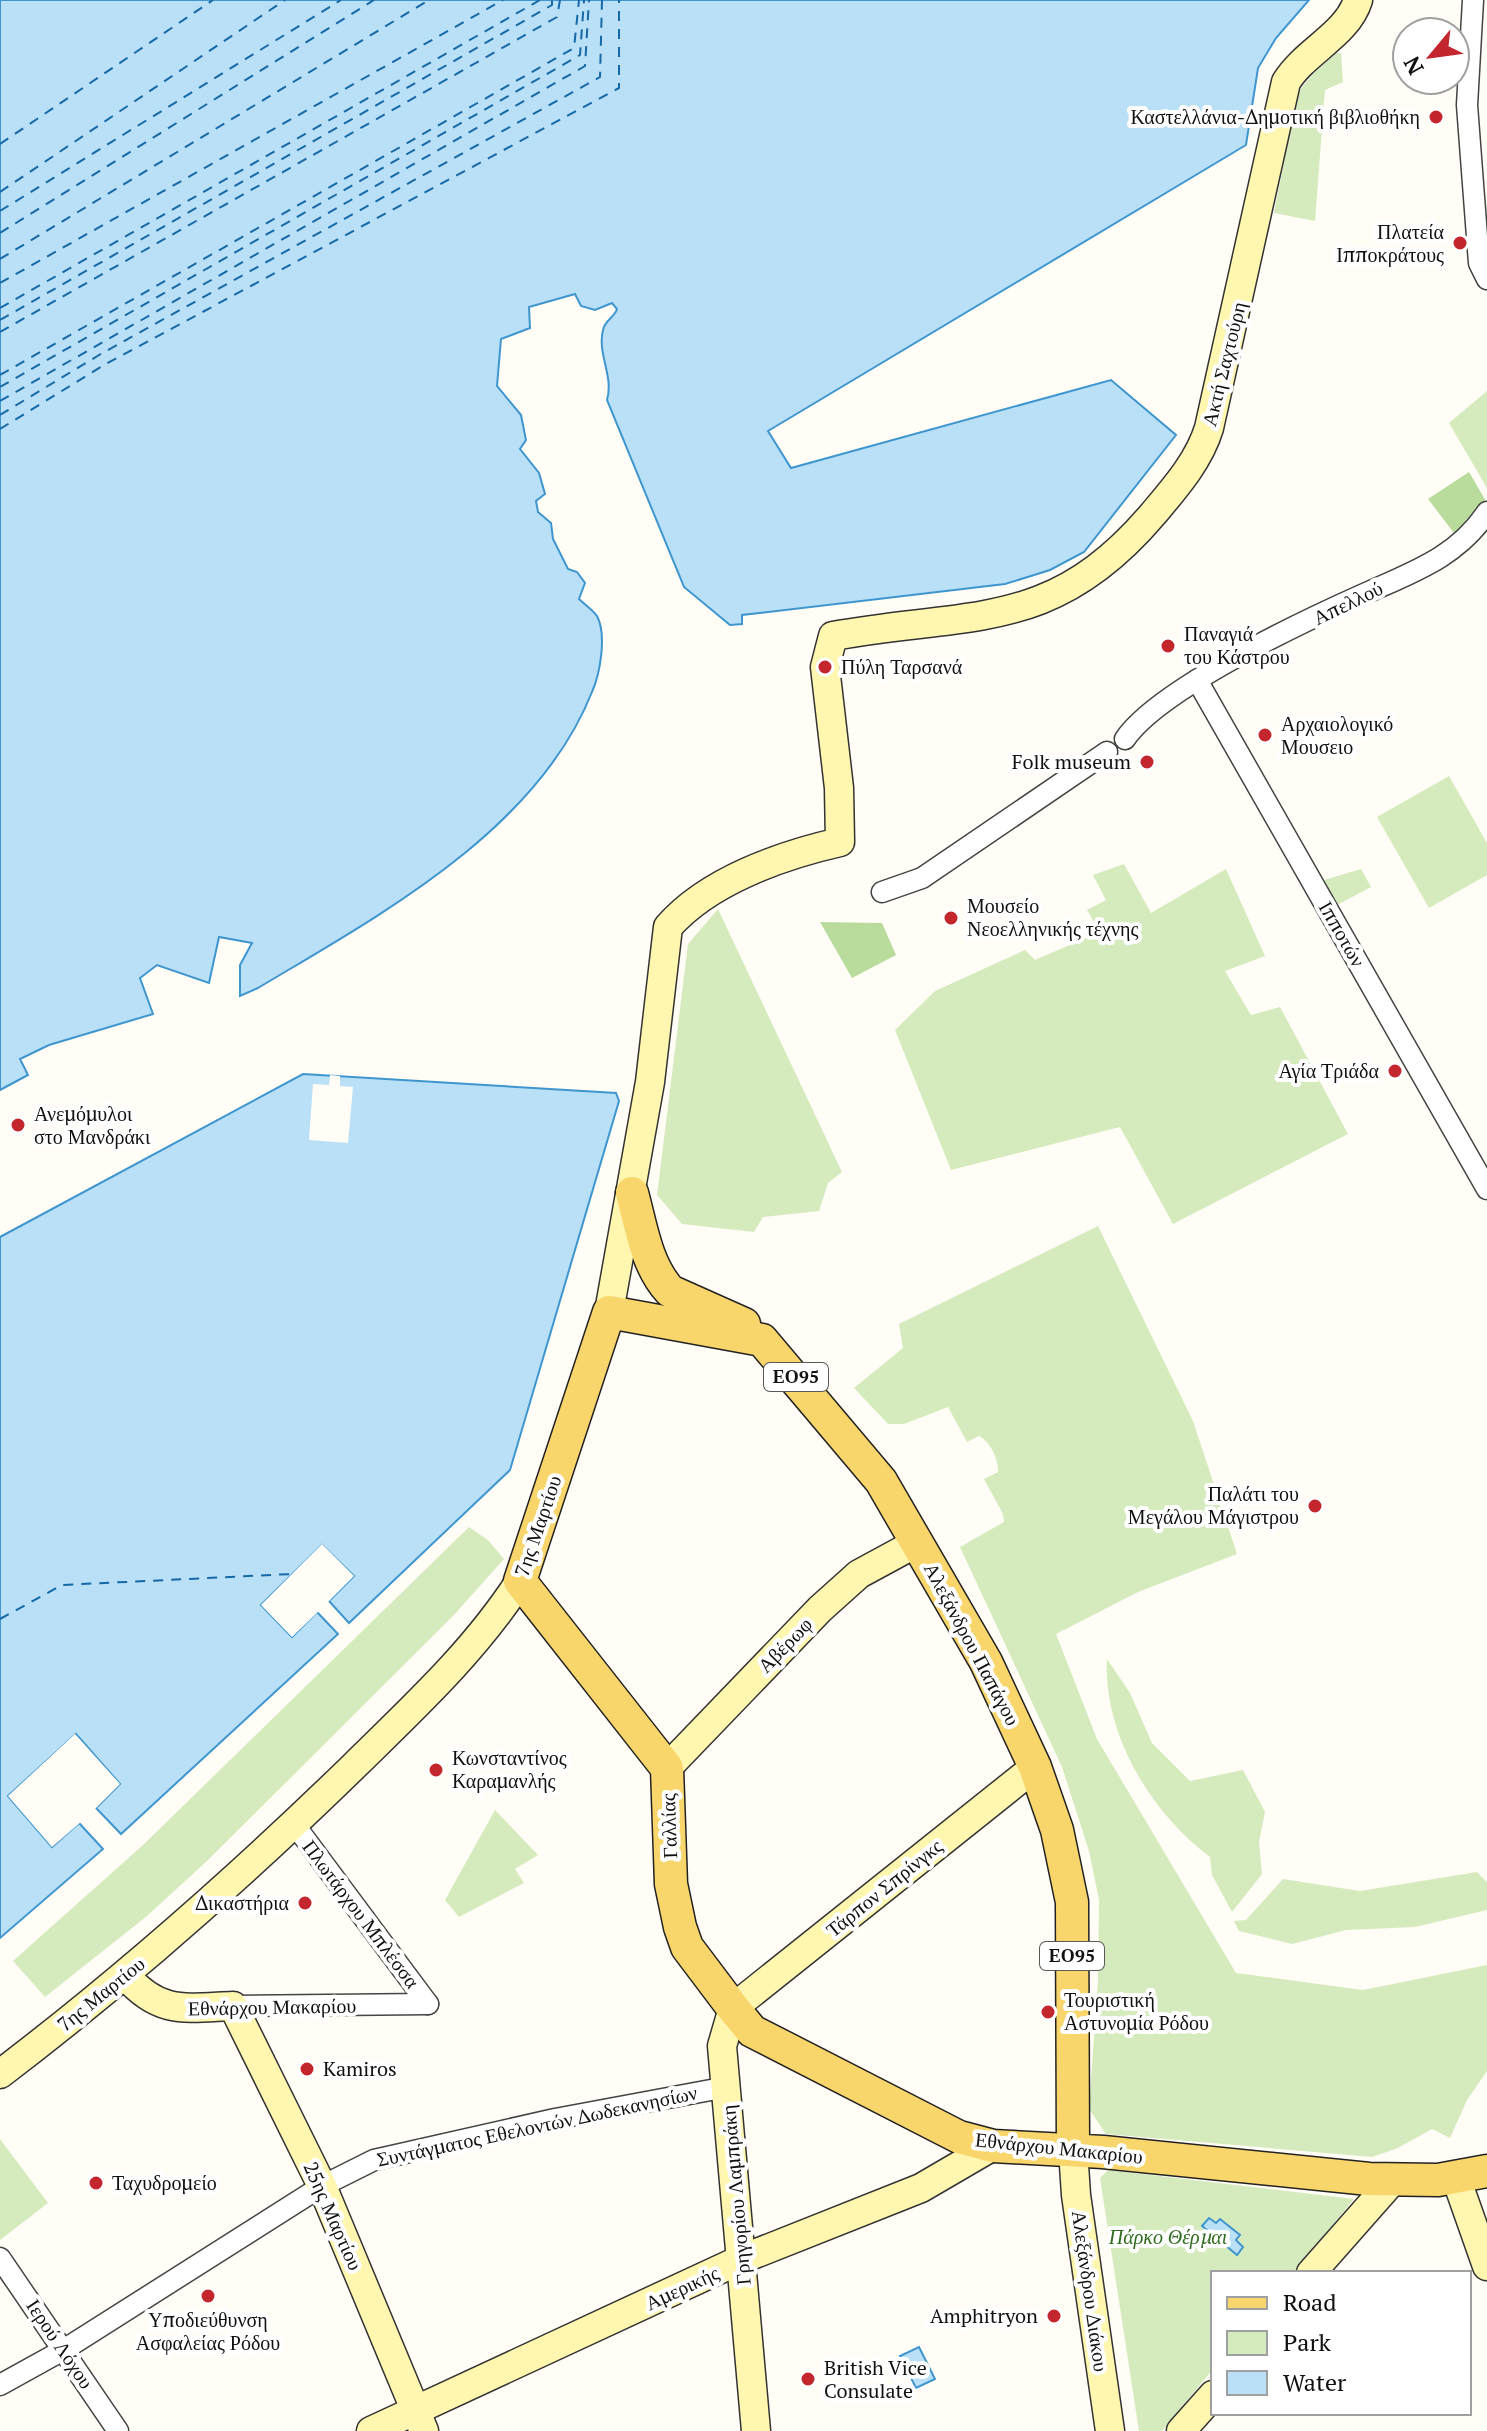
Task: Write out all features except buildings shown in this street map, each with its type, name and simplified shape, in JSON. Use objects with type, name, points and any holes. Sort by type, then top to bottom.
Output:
[{"type":"main road","name":"Αλεξάνδρου Παπάγου","points":[[632,1193],[651,1262],[661,1282],[670,1291],[743,1323],[762,1340],[881,1481],[986,1662],[1035,1767],[1057,1830],[1072,1902],[1073,2150]]},
{"type":"main road","name":"ΕΟ95","points":[[609,1312],[762,1340]]},
{"type":"main road","name":"7ης Μαρτίου","points":[[520,1581],[609,1312]]},
{"type":"main road","name":"Γαλλίας","points":[[520,1581],[667,1768],[671,1884],[680,1927],[687,1947],[733,2008]]},
{"type":"main road","name":"Εθνάρχου Μακαρίου","points":[[733,2008],[752,2031],[959,2137],[1000,2146],[1407,2180],[1456,2178],[1487,2171]]},
{"type":"main road","points":[[1000,2146],[1040,2134],[1065,2109],[1073,2094]]},
{"type":"street","name":"Ακτή Σαχτούρη","points":[[826,654],[833,636],[1006,613],[1048,600],[1090,575],[1114,556],[1167,497],[1204,446],[1286,82],[1308,54],[1347,21],[1358,0]]},
{"type":"street","points":[[1473,0],[1467,105],[1474,177],[1481,202],[1479,263],[1487,279]]},
{"type":"street","name":"Απελλού","points":[[1125,739],[1136,723],[1197,680],[1351,600],[1443,558],[1475,530],[1487,512]]},
{"type":"street","name":"7ης Μαρτίου","points":[[609,1312],[632,1193],[668,927],[685,908],[779,857],[840,842],[826,654]]},
{"type":"street","name":"Ιπποτών","points":[[1197,680],[1487,1189]]},
{"type":"street","points":[[882,892],[922,878],[1107,752]]},
{"type":"street","name":"Αβέρωφ","points":[[667,1768],[820,1609],[859,1574],[918,1542]]},
{"type":"street","name":"7ης Μαρτίου","points":[[0,2074],[126,1976],[294,1824],[413,1710],[498,1617],[520,1581]]},
{"type":"street","name":"Τάρπον Σπρίνγκς","points":[[733,2008],[1035,1767]]},
{"type":"street","name":"Πλωτάρχου Μπλέσσα","points":[[294,1824],[428,2004]]},
{"type":"street","name":"Εθνάρχου Μακαρίου","points":[[126,1976],[143,1995],[178,2009],[428,2004]]},
{"type":"street","name":"25ης Μαρτίου","points":[[233,2006],[322,2186],[420,2421]]},
{"type":"street","name":"Γρηγορίου Λαμπράκη","points":[[733,2008],[722,2046],[756,2431]]},
{"type":"street","name":"Συντάγματος Εθελοντών Δωδεκανησίων","points":[[0,2385],[65,2349],[322,2186],[374,2160],[555,2119],[727,2087]]},
{"type":"street","name":"Αμερικής","points":[[371,2431],[420,2421],[742,2259],[921,2188],[1000,2146]]},
{"type":"street","name":"Αλεξάνδρου Διάκου","points":[[1073,2150],[1076,2195],[1110,2431]]},
{"type":"street","points":[[1456,2178],[1487,2266]]},
{"type":"street","points":[[1313,2271],[1407,2180]]},
{"type":"street","name":"Ιερού Λόχου","points":[[0,2258],[65,2349],[118,2431]]},
{"type":"street","points":[[1181,2431],[1208,2402]]},
{"type":"green space","points":[[1331,53],[1341,53],[1343,82],[1325,90],[1315,221],[1274,213],[1296,99],[1302,87]]},
{"type":"green space","points":[[1487,391],[1487,488],[1449,423]]},
{"type":"green space","points":[[1469,472],[1487,503],[1457,537],[1428,499]]},
{"type":"green space","name":"Αρχαιολογικό Μουσειο","points":[[1449,776],[1487,843],[1487,875],[1429,908],[1377,817]]},
{"type":"green space","points":[[1124,864],[1151,913],[1226,869],[1265,956],[1225,971],[1251,1015],[1280,1007],[1348,1134],[1173,1224],[1120,1127],[951,1170],[895,1030],[935,991],[1025,950],[1035,960],[1100,932],[1087,910],[1106,900],[1093,875]]},
{"type":"green space","points":[[1361,869],[1371,887],[1337,905],[1324,880]]},
{"type":"green space","points":[[718,909],[842,1172],[828,1183],[819,1211],[763,1217],[754,1232],[682,1224],[657,1195],[688,944]]},
{"type":"green space","points":[[820,922],[882,923],[896,955],[852,978]]},
{"type":"green space","points":[[1098,1226],[1193,1421],[1237,1554],[1138,1592],[1056,1634],[1097,1739],[1236,1973],[1363,1990],[1487,1965],[1487,2071],[1467,2100],[1450,2138],[1432,2129],[1398,2148],[1372,2157],[1106,2134],[1089,2109],[1098,1980],[1099,1900],[1089,1851],[1062,1767],[960,1547],[1004,1522],[1003,1514],[984,1479],[998,1472],[995,1457],[987,1442],[979,1436],[967,1442],[948,1407],[904,1424],[888,1424],[854,1388],[903,1348],[899,1324]]},
{"type":"green space","points":[[469,1527],[488,1540],[504,1559],[453,1616],[207,1861],[147,1916],[45,1997],[13,1961],[143,1845]]},
{"type":"green space","points":[[1107,1659],[1130,1693],[1152,1743],[1190,1781],[1243,1770],[1265,1812],[1259,1842],[1262,1874],[1232,1912],[1212,1875],[1210,1857],[1168,1818],[1135,1770],[1113,1715]]},
{"type":"green space","points":[[495,1810],[538,1855],[515,1869],[524,1883],[459,1917],[445,1900]]},
{"type":"green space","points":[[1477,1872],[1487,1882],[1487,1910],[1415,1927],[1346,1930],[1292,1944],[1239,1931],[1234,1921],[1246,1920],[1283,1879],[1360,1891]]},
{"type":"green space","points":[[0,2139],[48,2203],[0,2240]]},
{"type":"green space","name":"Πάρκο Θέρμαι","points":[[1108,2170],[1354,2199],[1295,2271],[1211,2271],[1211,2371],[1162,2431],[1139,2431],[1100,2178]]},
{"type":"water","points":[[0,0],[1309,0],[1276,38],[1258,68],[1246,145],[768,431],[791,468],[1111,380],[1176,435],[1084,552],[1050,570],[1005,584],[742,615],[742,624],[730,625],[684,587],[607,400],[609,391],[602,339],[604,327],[617,309],[612,303],[595,310],[581,306],[575,294],[529,307],[530,328],[501,339],[497,386],[521,415],[526,440],[520,449],[539,473],[545,494],[536,501],[538,512],[551,523],[553,539],[568,569],[577,572],[585,583],[579,599],[597,616],[602,633],[595,684],[567,742],[534,787],[494,827],[450,865],[354,930],[240,996],[240,965],[252,943],[219,937],[209,983],[157,965],[140,978],[153,1014],[49,1045],[20,1059],[28,1075],[0,1090]]},
{"type":"water","points":[[303,1074],[616,1093],[619,1101],[510,1470],[349,1623],[329,1601],[354,1576],[322,1545],[261,1605],[292,1637],[317,1612],[338,1634],[121,1834],[96,1808],[120,1784],[76,1734],[8,1796],[52,1847],[79,1823],[103,1849],[0,1938],[0,1237]]},
{"type":"water","points":[[1209,2218],[1216,2223],[1220,2219],[1240,2235],[1236,2240],[1243,2247],[1237,2255],[1202,2226]]},
{"type":"water","points":[[919,2347],[935,2379],[916,2388],[900,2356]]},
{"type":"pier","points":[[330,1075],[340,1076],[340,1086],[353,1087],[348,1143],[309,1140],[313,1084],[329,1085]]},
{"type":"pier","points":[[322,1544],[354,1576],[326,1604],[326,1598],[348,1576],[322,1550],[266,1605],[292,1631],[315,1609],[320,1610],[292,1637],[261,1605]]},
{"type":"pier","points":[[75,1734],[120,1784],[93,1811],[93,1806],[115,1784],[75,1739],[13,1796],[53,1842],[77,1820],[82,1821],[52,1847],[8,1796]]},
{"type":"ferry route","points":[[0,144],[213,0]]},
{"type":"ferry route","points":[[0,192],[285,0]]},
{"type":"ferry route","points":[[0,211],[341,0]]},
{"type":"ferry route","points":[[0,233],[374,0]]},
{"type":"ferry route","points":[[0,259],[429,0]]},
{"type":"ferry route","points":[[0,283],[503,0]]},
{"type":"ferry route","points":[[0,308],[540,0]]},
{"type":"ferry route","points":[[0,320],[552,5],[552,0]]},
{"type":"ferry route","points":[[0,332],[557,17],[560,0]]},
{"type":"ferry route","points":[[0,375],[574,48],[579,0]]},
{"type":"ferry route","points":[[0,387],[580,55],[584,0]]},
{"type":"ferry route","points":[[0,401],[585,66],[589,0]]},
{"type":"ferry route","points":[[0,415],[99,355],[600,77],[602,0]]},
{"type":"ferry route","points":[[0,429],[104,365],[619,88],[619,0]]},
{"type":"ferry route","points":[[0,1619],[62,1585],[292,1574]]},
{"type":"place","name":"Καστελλάνια-Δημοτική βιβλιοθήκη","points":[[1436,117]]},
{"type":"place","name":"Πλατεία Ιπποκράτους","points":[[1460,243]]},
{"type":"place","name":"Παναγιά του Κάστρου","points":[[1168,646]]},
{"type":"place","name":"Πύλη Ταρσανά","points":[[825,667]]},
{"type":"place","name":"Αρχαιολογικό Μουσειο","points":[[1265,735]]},
{"type":"place","name":"Folk museum","points":[[1147,762]]},
{"type":"place","name":"Μουσείο Νεοελληνικής τέχνης","points":[[951,918]]},
{"type":"place","name":"Αγία Τριάδα","points":[[1395,1071]]},
{"type":"place","name":"Ανεμόμυλοι στο Μανδράκι","points":[[18,1125]]},
{"type":"place","name":"Παλάτι του Μεγάλου Μάγιστρου","points":[[1315,1506]]},
{"type":"place","name":"Κωνσταντίνος Καραμανλής","points":[[436,1770]]},
{"type":"place","name":"Δικαστήρια","points":[[305,1903]]},
{"type":"place","name":"Τουριστική Αστυνομία Ρόδου","points":[[1048,2012]]},
{"type":"place","name":"Kamiros","points":[[307,2069]]},
{"type":"place","name":"Ταχυδρομείο","points":[[96,2183]]},
{"type":"place","name":"Υποδιεύθυνση Ασφαλείας Ρόδου","points":[[208,2296]]},
{"type":"place","name":"Amphitryon","points":[[1054,2316]]},
{"type":"place","name":"British Vice Consulate","points":[[808,2379]]}]
